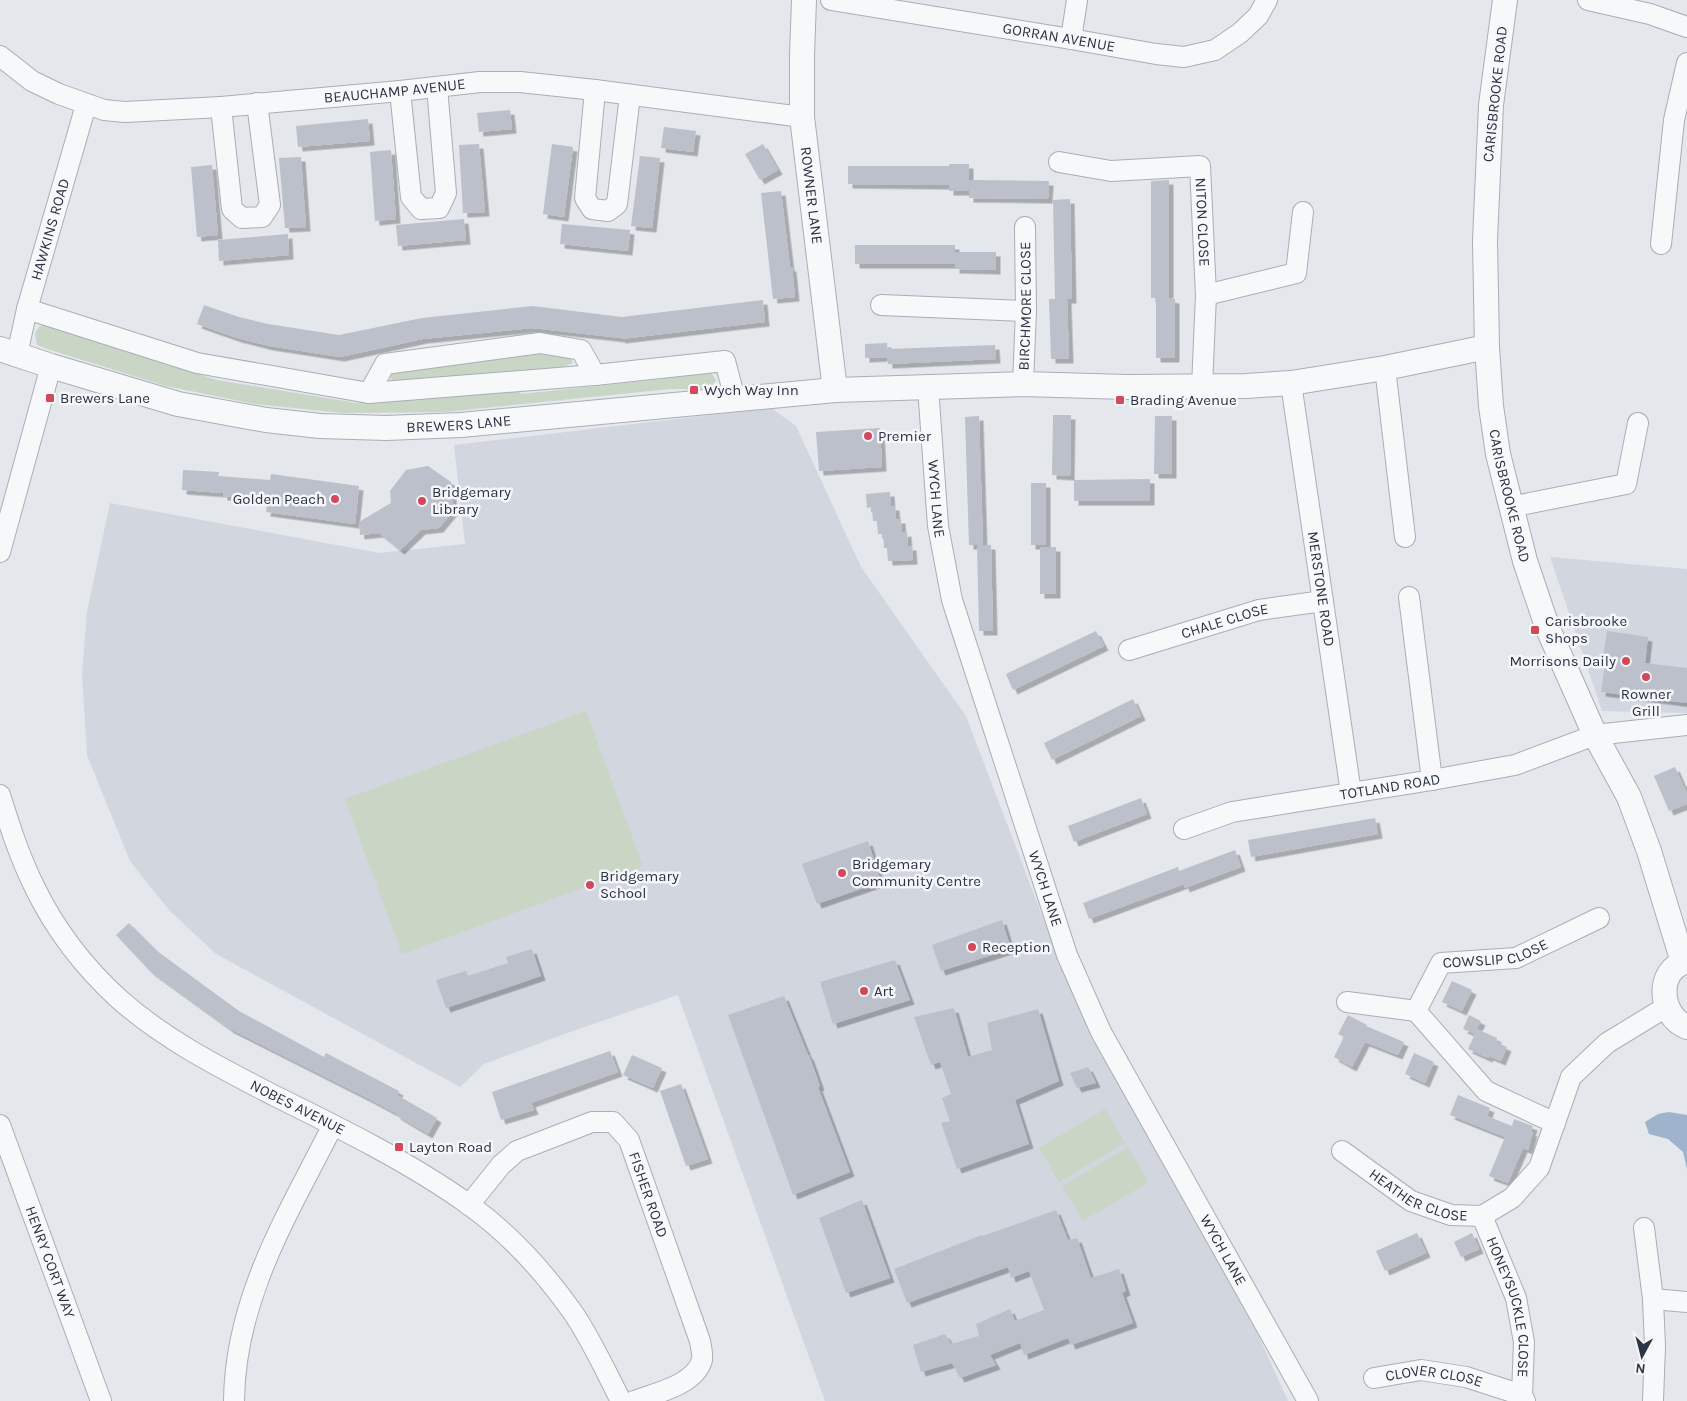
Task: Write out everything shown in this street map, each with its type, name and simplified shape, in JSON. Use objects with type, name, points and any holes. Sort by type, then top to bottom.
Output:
[{"type":"street","name":"ROWNER LANE","points":[[804,0],[802,117],[835,390]]},
{"type":"street","name":"GORRAN AVENUE","points":[[831,0],[1156,54],[1184,57],[1215,50],[1240,33],[1258,16],[1267,0]]},
{"type":"street","points":[[1071,39],[1077,0]]},
{"type":"street","name":"CARISBROOKE ROAD","points":[[1505,0],[1491,105],[1485,240],[1491,406],[1498,454],[1525,561],[1548,630],[1595,735],[1629,797],[1649,851],[1685,962]]},
{"type":"street","points":[[1588,0],[1650,14],[1687,27]]},
{"type":"street","name":"BEAUCHAMP AVENUE","points":[[0,56],[32,81],[59,94],[104,110],[125,112],[221,107],[480,82],[520,82],[630,94],[802,117]]},
{"type":"street","points":[[1661,244],[1674,120],[1687,63]]},
{"type":"street","points":[[400,91],[411,197],[421,209],[439,208],[446,194],[437,87]]},
{"type":"street","points":[[595,90],[585,198],[592,209],[608,211],[617,204],[630,94]]},
{"type":"street","points":[[221,107],[232,209],[242,218],[262,217],[270,205],[257,103]]},
{"type":"street","name":"HAWKINS ROAD","points":[[9,352],[27,309],[86,105]]},
{"type":"street","name":"NITON CLOSE","points":[[1060,162],[1111,171],[1200,166],[1206,295],[1202,387]]},
{"type":"street","points":[[1206,295],[1296,273],[1303,212]]},
{"type":"street","name":"BIRCHMORE CLOSE","points":[[1023,384],[1026,311],[1025,228]]},
{"type":"street","points":[[881,305],[1026,311]]},
{"type":"street","points":[[27,309],[197,363],[370,393],[595,375],[725,361],[736,399]]},
{"type":"street","points":[[370,393],[386,364],[540,343],[580,350],[595,375]]},
{"type":"street","points":[[835,390],[1023,384],[1202,387],[1291,383],[1385,368],[1488,347]]},
{"type":"street","name":"BREWERS LANE","points":[[9,352],[178,404],[248,418],[320,426],[386,428],[453,425],[835,390]]},
{"type":"street","points":[[0,552],[50,366]]},
{"type":"street","points":[[1385,368],[1405,538]]},
{"type":"street","name":"MERSTONE ROAD","points":[[1291,383],[1351,793]]},
{"type":"street","name":"WYCH LANE","points":[[928,387],[938,526],[952,600],[1067,955],[1101,1032],[1308,1401]]},
{"type":"street","points":[[1510,507],[1626,484],[1638,423]]},
{"type":"street","points":[[1409,597],[1432,780]]},
{"type":"street","name":"CHALE CLOSE","points":[[1129,650],[1259,610],[1323,601]]},
{"type":"street","name":"TOTLAND ROAD","points":[[1184,829],[1232,812],[1432,780],[1515,764],[1595,735],[1687,725]]},
{"type":"street","name":"NOBES AVENUE","points":[[0,795],[15,843],[35,888],[57,926],[86,964],[119,999],[167,1036],[215,1065],[333,1125],[429,1178],[469,1205],[507,1236],[544,1275],[575,1315],[601,1360],[621,1401]]},
{"type":"street","name":"COWSLIP CLOSE","points":[[1416,1011],[1441,963],[1516,958],[1600,918]]},
{"type":"street","points":[[1685,962],[1676,967],[1668,977],[1664,988],[1664,995],[1666,1007],[1672,1018],[1687,1027]]},
{"type":"street","points":[[1347,1002],[1416,1011],[1486,1091],[1556,1123]]},
{"type":"street","name":"HEATHER CLOSE","points":[[1342,1151],[1411,1201],[1451,1215],[1482,1216],[1512,1198],[1538,1168],[1556,1123],[1571,1077],[1607,1043],[1666,1007]]},
{"type":"street","name":"FISHER ROAD","points":[[469,1205],[500,1165],[517,1151],[592,1122],[612,1122],[629,1140],[700,1341],[703,1358],[697,1371],[688,1380],[634,1401]]},
{"type":"street","name":"HENRY CORT WAY","points":[[0,1124],[101,1401]]},
{"type":"street","points":[[234,1401],[239,1345],[247,1310],[263,1263],[333,1125]]},
{"type":"street","name":"HONEYSUCKLE CLOSE","points":[[1482,1216],[1516,1298],[1524,1342],[1523,1398]]},
{"type":"street","points":[[1644,1228],[1653,1299],[1655,1346],[1653,1401]]},
{"type":"street","points":[[1653,1299],[1687,1302]]},
{"type":"street","name":"CLOVER CLOSE","points":[[1374,1378],[1421,1370],[1466,1377],[1523,1398]]},
{"type":"shaded area","name":"Bridgemary School","points":[[771,408],[796,426],[861,567],[966,716],[1065,976],[1242,1299],[1288,1401],[825,1401],[678,995],[484,1064],[460,1087],[216,954],[169,910],[130,861],[87,755],[82,674],[87,612],[110,503],[380,553],[465,544],[454,445]]},
{"type":"shaded area","points":[[1550,557],[1687,569],[1687,713],[1602,711]]},
{"type":"green space","points":[[48,322],[95,337],[94,341],[217,380],[357,403],[383,398],[516,390],[521,394],[663,379],[668,374],[709,370],[716,380],[710,389],[670,389],[445,412],[343,413],[255,404],[166,386],[37,345],[35,333],[39,327]]},
{"type":"green space","points":[[535,349],[570,357],[573,363],[560,368],[393,382],[390,377],[392,366]]},
{"type":"green space","points":[[586,711],[643,866],[402,954],[345,799]]},
{"type":"green space","points":[[1105,1109],[1125,1143],[1059,1182],[1039,1148]]},
{"type":"green space","points":[[1128,1147],[1149,1182],[1083,1221],[1062,1186]]},
{"type":"water","points":[[1669,1112],[1687,1115],[1687,1169],[1683,1152],[1668,1139],[1649,1134],[1645,1122],[1658,1114]]},
{"type":"building","points":[[510,110],[512,129],[479,132],[477,113]]},
{"type":"building","points":[[368,119],[370,141],[298,147],[296,126]]},
{"type":"building","points":[[664,127],[696,131],[693,152],[661,148]]},
{"type":"building","points":[[479,144],[485,212],[463,213],[459,145]]},
{"type":"building","points":[[552,144],[573,147],[564,217],[543,214]]},
{"type":"building","points":[[763,144],[778,170],[760,180],[745,154]]},
{"type":"building","points":[[391,150],[396,219],[375,221],[370,152]]},
{"type":"building","points":[[640,156],[660,158],[652,228],[631,226]]},
{"type":"building","points":[[301,157],[306,227],[285,228],[279,158]]},
{"type":"building","points":[[949,164],[969,164],[969,180],[1049,181],[1048,199],[969,198],[969,191],[949,191],[949,185],[848,184],[848,166],[949,166]]},
{"type":"building","points":[[212,165],[218,235],[197,237],[191,167]]},
{"type":"building","points":[[1169,180],[1169,298],[1175,299],[1175,358],[1156,358],[1156,298],[1151,298],[1151,181]]},
{"type":"building","points":[[781,191],[795,297],[773,299],[761,193]]},
{"type":"building","points":[[1070,199],[1072,299],[1067,299],[1069,359],[1051,359],[1049,299],[1055,299],[1053,200]]},
{"type":"building","points":[[464,219],[466,240],[398,246],[396,225]]},
{"type":"building","points":[[562,224],[630,230],[628,251],[560,244]]},
{"type":"building","points":[[288,234],[289,255],[219,261],[218,240]]},
{"type":"building","points":[[855,245],[955,245],[955,252],[996,252],[996,270],[955,269],[955,264],[855,264]]},
{"type":"building","points":[[763,300],[765,322],[621,339],[532,328],[423,339],[340,357],[269,346],[237,338],[197,324],[204,305],[239,317],[268,324],[339,335],[422,318],[533,306],[622,317]]},
{"type":"building","points":[[887,343],[888,357],[865,358],[865,344]]},
{"type":"building","points":[[995,345],[996,359],[888,364],[887,349]]},
{"type":"building","points":[[1053,415],[1071,415],[1070,476],[1052,475]]},
{"type":"building","points":[[979,416],[983,545],[969,545],[965,417]]},
{"type":"building","points":[[1155,416],[1172,416],[1172,474],[1154,474]]},
{"type":"building","points":[[880,428],[882,467],[819,471],[816,432]]},
{"type":"building","name":"Bridgemary Library","points":[[428,466],[451,482],[453,511],[439,528],[421,530],[400,550],[379,533],[360,535],[359,522],[391,503],[390,491],[406,470]]},
{"type":"building","points":[[183,470],[219,472],[218,476],[270,480],[271,474],[359,486],[355,524],[266,512],[268,499],[223,496],[223,493],[182,490]]},
{"type":"building","points":[[1150,479],[1150,501],[1074,501],[1074,480]]},
{"type":"building","points":[[1031,483],[1046,483],[1046,545],[1031,545]]},
{"type":"building","points":[[890,492],[891,506],[895,506],[896,519],[901,519],[902,533],[907,532],[908,546],[912,546],[913,560],[888,561],[887,548],[884,548],[883,534],[878,534],[877,521],[873,521],[872,507],[867,508],[866,494]]},
{"type":"building","points":[[977,545],[991,545],[993,631],[979,631]]},
{"type":"building","points":[[1040,547],[1056,547],[1056,594],[1040,594]]},
{"type":"building","points":[[1096,631],[1104,646],[1013,690],[1006,674]]},
{"type":"building","points":[[1607,631],[1648,637],[1645,663],[1687,668],[1687,703],[1601,692],[1606,658],[1603,658]]},
{"type":"building","points":[[1133,699],[1141,716],[1052,760],[1044,743]]},
{"type":"building","points":[[1675,767],[1687,794],[1687,804],[1669,811],[1654,776]]},
{"type":"building","points":[[1141,798],[1147,814],[1074,842],[1068,826]]},
{"type":"building","points":[[1375,818],[1378,834],[1251,857],[1248,840]]},
{"type":"building","name":"Bridgemary Community Centre","points":[[868,841],[881,882],[817,904],[802,864]]},
{"type":"building","points":[[1235,850],[1241,867],[1185,888],[1184,884],[1089,919],[1083,903],[1178,867],[1179,871]]},
{"type":"building","name":"Reception","points":[[1002,920],[1011,949],[941,971],[932,945]]},
{"type":"building","points":[[129,923],[157,951],[239,1011],[324,1057],[326,1053],[399,1091],[397,1095],[437,1118],[428,1134],[371,1100],[230,1029],[150,971],[116,935]]},
{"type":"building","points":[[532,949],[541,976],[446,1008],[436,980],[466,971],[468,976],[508,963],[506,957]]},
{"type":"building","name":"Art","points":[[895,960],[910,1000],[833,1024],[820,982]]},
{"type":"building","points":[[1452,981],[1472,990],[1462,1011],[1442,1002]]},
{"type":"building","points":[[784,996],[809,1055],[820,1086],[818,1087],[850,1172],[793,1195],[728,1015]]},
{"type":"building","points":[[954,1008],[968,1057],[992,1050],[987,1023],[1038,1009],[1059,1081],[1015,1100],[1029,1144],[957,1169],[941,1123],[950,1121],[942,1098],[951,1094],[940,1062],[931,1065],[914,1017]]},
{"type":"building","points":[[1348,1015],[1366,1026],[1404,1042],[1398,1055],[1365,1042],[1352,1067],[1334,1057],[1344,1037],[1338,1034]]},
{"type":"building","points":[[1469,1015],[1481,1021],[1477,1029],[1497,1038],[1496,1042],[1507,1047],[1501,1061],[1489,1056],[1488,1058],[1468,1049],[1475,1034],[1463,1029]]},
{"type":"building","points":[[610,1051],[618,1072],[531,1103],[534,1110],[501,1120],[492,1092]]},
{"type":"building","points":[[1414,1053],[1434,1062],[1425,1083],[1405,1074]]},
{"type":"building","points":[[632,1055],[662,1068],[653,1088],[623,1075]]},
{"type":"building","points":[[1088,1067],[1096,1083],[1077,1088],[1070,1073]]},
{"type":"building","points":[[681,1084],[708,1159],[686,1166],[660,1091]]},
{"type":"building","points":[[1458,1095],[1490,1108],[1487,1116],[1512,1126],[1514,1119],[1533,1126],[1528,1150],[1523,1148],[1508,1183],[1489,1176],[1505,1137],[1450,1115]]},
{"type":"building","points":[[862,1200],[890,1278],[846,1293],[819,1218]]},
{"type":"building","points":[[1056,1210],[1068,1240],[1077,1238],[1091,1278],[1119,1269],[1126,1291],[1122,1293],[1133,1323],[1071,1345],[1068,1338],[1024,1355],[1020,1343],[990,1355],[996,1365],[960,1378],[952,1363],[921,1372],[913,1345],[945,1334],[951,1344],[979,1336],[976,1324],[1010,1309],[1015,1321],[1044,1310],[1029,1271],[1011,1278],[1008,1267],[907,1303],[894,1269],[982,1235]]},
{"type":"building","points":[[1417,1233],[1426,1253],[1385,1271],[1376,1251]]},
{"type":"building","points":[[1472,1233],[1479,1249],[1461,1257],[1454,1242]]},
{"type":"place","name":"Wych Way Inn","points":[[694,390]]},
{"type":"place","name":"Brewers Lane","points":[[50,398]]},
{"type":"place","name":"Brading Avenue","points":[[1120,400]]},
{"type":"place","name":"Premier","points":[[868,436]]},
{"type":"place","name":"Golden Peach","points":[[335,499]]},
{"type":"place","name":"Bridgemary Library","points":[[422,501]]},
{"type":"place","name":"Carisbrooke Shops","points":[[1535,630]]},
{"type":"place","name":"Morrisons Daily","points":[[1626,661]]},
{"type":"place","name":"Rowner Grill","points":[[1646,677]]},
{"type":"place","name":"Bridgemary Community Centre","points":[[842,873]]},
{"type":"place","name":"Bridgemary School","points":[[590,885]]},
{"type":"place","name":"Reception","points":[[972,947]]},
{"type":"place","name":"Art","points":[[864,991]]},
{"type":"place","name":"Layton Road","points":[[399,1147]]}]
